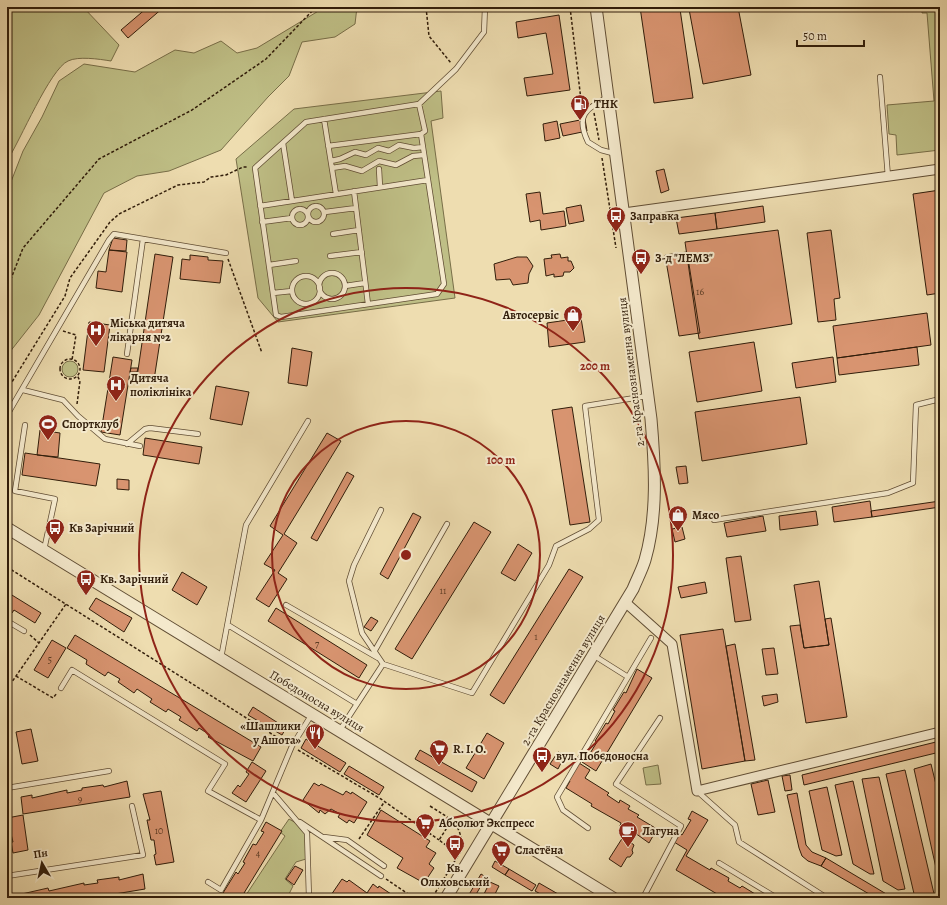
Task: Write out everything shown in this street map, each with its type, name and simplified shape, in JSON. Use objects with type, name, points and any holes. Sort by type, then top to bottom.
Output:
[{"type":"street","name":"2-га Краснознаменна вулиця","points":[[446,898],[633,589],[644,561],[651,535],[654,459],[648,396],[596,7]]},
{"type":"street","points":[[624,213],[940,169]]},
{"type":"street","name":"Победоносна вулиця","points":[[7,528],[613,898]]},
{"type":"street","points":[[625,602],[672,644],[697,791],[940,732]]},
{"type":"lane","points":[[419,104],[424,131],[421,134],[444,284],[437,294],[281,317],[276,315],[254,168],[306,122],[419,104],[456,69],[484,32],[485,7]]},
{"type":"lane","points":[[880,77],[888,176]]},
{"type":"lane","points":[[608,97],[589,108],[584,113],[582,123],[584,134],[588,142],[601,150],[616,154]]},
{"type":"lane","points":[[324,119],[336,194]]},
{"type":"lane","points":[[328,146],[421,134]]},
{"type":"lane","points":[[283,143],[292,201]]},
{"type":"lane","points":[[331,161],[340,159],[355,152],[366,155],[378,148],[389,151],[399,145],[414,148],[423,147]]},
{"type":"lane","points":[[332,168],[345,166],[362,171],[379,161],[396,165],[413,156],[424,154]]},
{"type":"lane","points":[[379,169],[380,187]]},
{"type":"lane","points":[[260,206],[428,180]]},
{"type":"lane","points":[[354,191],[368,304]]},
{"type":"lane","points":[[324,212],[322,208],[317,205],[312,207],[308,214],[308,220],[301,225],[294,222],[292,218],[293,212],[297,209],[302,209],[308,214],[312,221],[317,222],[324,218],[324,212]]},
{"type":"lane","points":[[324,212],[356,208]]},
{"type":"lane","points":[[262,222],[292,218]]},
{"type":"lane","points":[[333,234],[359,230]]},
{"type":"lane","points":[[7,415],[23,390],[109,240],[114,234],[226,253]]},
{"type":"lane","points":[[127,354],[143,239]]},
{"type":"lane","points":[[330,256],[362,252]]},
{"type":"lane","points":[[269,265],[296,261]]},
{"type":"lane","points":[[345,286],[342,278],[331,273],[321,279],[319,287],[320,291],[316,299],[308,304],[299,302],[292,291],[295,282],[302,277],[311,277],[314,279],[319,287],[322,295],[326,298],[335,299],[342,294],[345,286]]},
{"type":"lane","points":[[345,286],[365,283]]},
{"type":"lane","points":[[273,293],[292,291]]},
{"type":"lane","points":[[23,390],[63,400],[78,416],[105,439],[140,446]]},
{"type":"lane","points":[[381,510],[354,564],[349,581],[362,633],[383,664],[472,693],[549,565],[556,546],[589,529],[599,520],[585,406],[648,396]]},
{"type":"lane","points":[[714,520],[888,493],[913,483],[916,406],[940,399]]},
{"type":"lane","points":[[221,658],[246,525],[308,421]]},
{"type":"lane","points":[[25,425],[15,491],[55,498],[44,550]]},
{"type":"lane","points":[[127,444],[145,429],[150,428],[198,434]]},
{"type":"lane","points":[[374,652],[447,524]]},
{"type":"lane","points":[[286,605],[379,659]]},
{"type":"lane","points":[[7,621],[24,631]]},
{"type":"lane","points":[[228,625],[357,704]]},
{"type":"lane","points":[[588,828],[563,810],[557,797],[651,638]]},
{"type":"lane","points":[[593,655],[628,677]]},
{"type":"lane","points":[[340,730],[383,664]]},
{"type":"lane","points":[[61,688],[72,670],[225,764],[208,791],[261,820]]},
{"type":"lane","points":[[208,882],[221,890],[261,820],[292,746],[312,714]]},
{"type":"lane","points":[[643,898],[681,826],[616,784],[660,718]]},
{"type":"lane","points":[[8,788],[109,771]]},
{"type":"lane","points":[[697,791],[734,825],[739,842],[820,896],[827,898]]},
{"type":"lane","points":[[273,793],[307,833],[309,898]]},
{"type":"lane","points":[[7,876],[143,855],[132,806]]},
{"type":"lane","points":[[295,819],[381,876]]},
{"type":"lane","points":[[322,837],[347,840],[384,866]]},
{"type":"lane","points":[[719,863],[778,898]]},
{"type":"path","points":[[7,289],[23,248],[99,159],[192,110],[266,59],[316,7]]},
{"type":"path","points":[[426,7],[429,36],[456,69]]},
{"type":"path","points":[[570,7],[581,100],[595,114],[616,248]]},
{"type":"path","points":[[7,390],[65,296],[70,278],[110,222],[118,214],[178,185],[188,186],[204,182],[211,177],[226,175],[243,167],[254,168]]},
{"type":"path","points":[[226,253],[262,353]]},
{"type":"path","points":[[58,329],[76,335],[72,360]]},
{"type":"path","points":[[72,360],[79,365],[80,371],[74,378],[68,378],[61,372],[63,363],[72,360]]},
{"type":"path","points":[[77,375],[80,381],[77,404]]},
{"type":"path","points":[[7,567],[292,746],[385,801],[459,855]]},
{"type":"path","points":[[7,689],[66,604]]},
{"type":"path","points":[[24,631],[39,643]]},
{"type":"path","points":[[16,676],[53,698],[61,688]]},
{"type":"path","points":[[7,772],[8,788]]},
{"type":"path","points":[[355,845],[385,801]]},
{"type":"path","points":[[430,806],[452,820],[460,830],[462,836],[461,851],[432,898]]},
{"type":"path","points":[[439,840],[452,820]]},
{"type":"path","points":[[381,876],[414,898]]},
{"type":"green space","points":[[7,7],[83,7],[119,45],[111,61],[89,58],[72,59],[61,67],[44,91],[7,161]]},
{"type":"green space","points":[[325,7],[357,7],[355,24],[335,37],[302,42],[289,76],[268,97],[221,150],[169,171],[137,176],[104,193],[39,315],[9,353],[7,347],[7,192],[23,151],[42,117],[59,81],[84,64],[135,72],[175,50],[194,53],[221,41],[237,53],[257,48]]},
{"type":"green space","points":[[922,7],[940,7],[940,150],[897,155],[896,135],[889,134],[887,105],[934,101],[927,13],[922,13]]},
{"type":"green space","points":[[441,91],[443,118],[431,121],[455,298],[278,322],[258,298],[236,159],[294,109]]},
{"type":"green space","points":[[70,361],[77,366],[78,369],[73,376],[70,377],[63,372],[62,369],[67,362]]},
{"type":"green space","points":[[658,765],[661,784],[646,785],[643,768]]},
{"type":"green space","points":[[289,819],[296,823],[306,834],[306,859],[296,862],[285,879],[293,886],[289,894],[303,898],[244,898],[285,836],[280,832]]},
{"type":"building","points":[[148,7],[164,7],[128,38],[121,30]]},
{"type":"building","points":[[640,7],[691,7],[680,9],[693,98],[654,103]]},
{"type":"building","points":[[700,7],[738,7],[751,75],[703,84],[689,9]]},
{"type":"building","points":[[559,15],[570,90],[527,96],[524,78],[553,74],[546,33],[518,38],[516,22]]},
{"type":"building","points":[[585,119],[587,131],[563,136],[560,124]]},
{"type":"building","points":[[557,121],[560,138],[545,141],[543,124]]},
{"type":"building","points":[[664,169],[669,190],[661,193],[656,171]]},
{"type":"building","points":[[940,190],[940,293],[927,295],[913,194]]},
{"type":"building","points":[[540,192],[543,214],[564,211],[566,226],[541,230],[540,220],[530,222],[526,194]]},
{"type":"building","points":[[581,205],[584,221],[569,224],[566,208]]},
{"type":"building","points":[[763,206],[765,222],[717,229],[715,213]]},
{"type":"building","points":[[715,213],[717,229],[679,234],[676,218]]},
{"type":"building","points":[[778,230],[792,324],[699,339],[685,242]]},
{"type":"building","points":[[831,230],[840,298],[834,299],[836,320],[818,322],[807,233]]},
{"type":"building","points":[[113,238],[127,240],[126,251],[109,250]]},
{"type":"building","points":[[109,250],[127,252],[122,292],[96,288],[98,271],[106,272]]},
{"type":"building","points":[[687,252],[700,333],[679,336],[665,255]]},
{"type":"building","points":[[155,254],[173,257],[154,380],[137,377]]},
{"type":"building","points":[[560,254],[561,258],[568,257],[568,261],[571,261],[574,268],[570,272],[564,272],[563,276],[554,277],[554,274],[546,276],[544,259],[552,258],[551,255]]},
{"type":"building","points":[[190,255],[208,257],[208,260],[223,261],[220,283],[180,279],[182,259],[190,260]]},
{"type":"building","points":[[517,257],[527,257],[533,266],[529,274],[528,283],[513,285],[510,279],[496,280],[494,264]]},
{"type":"building","points":[[927,313],[931,345],[837,358],[833,326]]},
{"type":"building","points":[[581,318],[585,342],[549,347],[547,323]]},
{"type":"building","name":"Міська дитяча лікарня №2","points":[[89,322],[110,325],[104,372],[83,370]]},
{"type":"building","points":[[754,342],[762,391],[697,402],[689,352]]},
{"type":"building","points":[[917,347],[919,365],[839,375],[837,358]]},
{"type":"building","points":[[292,348],[312,352],[307,386],[288,383]]},
{"type":"building","name":"Дитяча поліклініка","points":[[113,357],[132,360],[120,435],[101,432]]},
{"type":"building","points":[[833,357],[836,382],[796,388],[792,363]]},
{"type":"building","points":[[131,368],[138,368],[137,372],[130,372]]},
{"type":"building","points":[[216,386],[249,392],[242,425],[210,419]]},
{"type":"building","points":[[800,397],[807,444],[702,461],[695,412]]},
{"type":"building","points":[[572,407],[590,522],[570,525],[552,410]]},
{"type":"building","points":[[40,430],[60,433],[58,457],[37,455]]},
{"type":"building","points":[[327,433],[341,441],[284,534],[297,543],[278,573],[287,579],[269,607],[256,599],[275,570],[264,564],[283,535],[270,526]]},
{"type":"building","points":[[145,438],[202,447],[199,464],[143,455]]},
{"type":"building","points":[[25,453],[100,464],[96,486],[22,475]]},
{"type":"building","points":[[686,466],[688,483],[679,484],[676,467]]},
{"type":"building","points":[[347,472],[354,476],[317,541],[311,538]]},
{"type":"building","points":[[117,479],[129,480],[129,490],[117,489]]},
{"type":"building","points":[[870,501],[872,517],[834,522],[832,507]]},
{"type":"building","points":[[940,501],[940,507],[872,517],[871,511]]},
{"type":"building","points":[[816,511],[818,525],[780,530],[779,516]]},
{"type":"building","points":[[413,513],[421,517],[388,579],[380,574]]},
{"type":"building","points":[[763,516],[766,531],[727,537],[724,523]]},
{"type":"building","points":[[474,522],[491,532],[412,659],[395,649]]},
{"type":"building","points":[[682,527],[685,539],[675,542],[672,529]]},
{"type":"building","points":[[518,544],[532,553],[515,581],[501,573]]},
{"type":"building","points":[[741,556],[751,620],[735,622],[726,558]]},
{"type":"building","points":[[569,569],[583,577],[504,704],[490,695]]},
{"type":"building","points":[[182,572],[207,587],[197,605],[172,590]]},
{"type":"building","points":[[819,581],[829,645],[804,648],[794,585]]},
{"type":"building","points":[[705,582],[707,593],[681,598],[678,587]]},
{"type":"building","points":[[7,592],[41,613],[35,623],[14,610],[12,613],[7,610]]},
{"type":"building","points":[[96,598],[132,618],[124,632],[89,609]]},
{"type":"building","points":[[276,608],[367,665],[359,678],[268,621]]},
{"type":"building","points":[[371,617],[378,621],[371,631],[364,627]]},
{"type":"building","points":[[831,618],[847,717],[806,723],[790,626],[800,625],[804,648],[829,645],[825,619]]},
{"type":"building","points":[[723,629],[745,761],[702,769],[680,635]]},
{"type":"building","points":[[75,635],[261,747],[253,761],[208,737],[210,735],[199,728],[197,731],[179,720],[181,717],[168,709],[166,712],[150,702],[152,699],[137,689],[134,693],[118,682],[120,679],[108,672],[105,676],[86,664],[87,660],[67,648]]},
{"type":"building","points":[[52,640],[66,648],[48,678],[34,670]]},
{"type":"building","points":[[735,644],[755,760],[745,761],[726,646]]},
{"type":"building","points":[[774,648],[778,674],[766,675],[762,649]]},
{"type":"building","points":[[637,669],[652,678],[596,771],[582,762],[587,754],[589,755],[597,742],[595,741],[606,723],[608,724],[615,711],[613,710],[624,692],[626,693]]},
{"type":"building","points":[[777,694],[778,702],[764,706],[762,696]]},
{"type":"building","points":[[253,707],[286,728],[282,735],[248,715]]},
{"type":"building","points":[[31,729],[38,761],[22,764],[16,732]]},
{"type":"building","points":[[487,733],[504,743],[484,779],[466,768]]},
{"type":"building","points":[[306,739],[346,763],[340,772],[301,748]]},
{"type":"building","points":[[940,741],[940,752],[804,785],[802,775]]},
{"type":"building","points":[[420,750],[477,782],[472,792],[415,759]]},
{"type":"building","points":[[558,752],[565,755],[558,769],[550,764]]},
{"type":"building","points":[[252,762],[266,771],[246,802],[232,793],[238,785],[240,787],[249,774],[246,772]]},
{"type":"building","points":[[579,763],[590,770],[585,778],[609,793],[607,795],[619,803],[620,800],[630,806],[628,809],[639,815],[637,817],[657,829],[649,843],[628,828],[626,831],[620,826],[621,823],[591,806],[592,804],[566,788],[570,781],[568,780]]},
{"type":"building","points":[[931,764],[940,801],[940,886],[914,769]]},
{"type":"building","points":[[349,766],[384,787],[379,795],[344,774]]},
{"type":"building","points":[[905,770],[935,898],[915,898],[886,774]]},
{"type":"building","points":[[790,775],[792,790],[785,791],[782,776]]},
{"type":"building","points":[[879,777],[905,889],[898,890],[883,881],[862,779]]},
{"type":"building","points":[[768,780],[775,812],[758,815],[751,784]]},
{"type":"building","points":[[127,781],[130,797],[23,814],[21,797],[32,795],[32,798],[67,790],[67,793],[82,790],[82,788],[103,785],[104,787]]},
{"type":"building","points":[[853,781],[874,874],[870,874],[853,864],[835,785]]},
{"type":"building","points":[[314,783],[319,786],[321,784],[343,795],[346,791],[351,794],[352,792],[367,802],[354,823],[349,820],[347,823],[338,817],[340,814],[331,809],[325,814],[320,810],[319,813],[303,800]]},
{"type":"building","points":[[827,787],[842,855],[836,856],[822,850],[809,791]]},
{"type":"building","points":[[161,791],[174,862],[156,865],[154,840],[151,840],[147,820],[150,820],[143,794]]},
{"type":"building","points":[[797,793],[806,845],[812,852],[826,858],[821,866],[808,861],[802,856],[799,848],[787,795]]},
{"type":"building","points":[[381,810],[430,841],[426,847],[436,853],[429,864],[434,868],[424,883],[397,868],[403,858],[367,835]]},
{"type":"building","points":[[692,811],[708,820],[686,856],[710,870],[711,868],[729,878],[728,881],[740,888],[742,886],[760,897],[759,898],[724,898],[676,870],[687,850],[674,842],[679,833],[682,835],[691,820],[688,819]]},
{"type":"building","points":[[23,815],[28,850],[13,853],[11,842],[13,842],[7,818]]},
{"type":"building","points":[[266,822],[282,831],[241,898],[224,898],[226,895],[223,893],[236,872],[238,874],[245,863],[243,862],[253,844],[256,845],[264,832],[261,831]]},
{"type":"building","points":[[623,837],[634,845],[632,850],[633,853],[630,857],[627,857],[621,867],[609,859]]},
{"type":"building","points":[[826,858],[893,898],[876,898],[821,866]]},
{"type":"building","points":[[495,861],[509,869],[505,875],[492,867]]},
{"type":"building","points":[[295,866],[303,870],[294,885],[286,879]]},
{"type":"building","points":[[509,869],[536,885],[532,891],[505,875]]},
{"type":"building","points":[[143,874],[145,889],[91,898],[7,898],[7,895],[13,894],[13,896],[48,888],[49,891],[84,883],[84,885],[98,883],[97,880],[119,877],[119,880]]},
{"type":"building","points":[[481,874],[486,877],[474,898],[467,898]]},
{"type":"building","points":[[342,879],[347,882],[349,880],[367,893],[373,884],[378,888],[379,886],[397,898],[329,898]]},
{"type":"building","points":[[490,882],[499,886],[493,898],[482,898]]},
{"type":"building","points":[[539,883],[565,898],[548,898],[535,891]]},
{"type":"place","name":"ТНК","points":[[580,121]]},
{"type":"place","name":"Заправка","points":[[616,233]]},
{"type":"place","name":"З-д \"ЛЕМЗ\"","points":[[641,275]]},
{"type":"place","name":"Автосервіс","points":[[573,332]]},
{"type":"place","name":"Міська дитяча лікарня №2","points":[[96,347]]},
{"type":"place","name":"Дитяча поліклініка","points":[[116,402]]},
{"type":"place","name":"Спортклуб","points":[[48,441]]},
{"type":"place","name":"Мясо","points":[[678,532]]},
{"type":"place","name":"Кв Зарічний","points":[[55,545]]},
{"type":"place","name":"Кв. Зарічний","points":[[86,596]]},
{"type":"place","name":"«Шашлики у Ашота»","points":[[315,750]]},
{"type":"place","name":"R. I. O.","points":[[439,766]]},
{"type":"place","name":"вул. Побєдоносна","points":[[542,773]]},
{"type":"place","name":"Абсолют Экспресс","points":[[425,840]]},
{"type":"place","name":"Лагуна","points":[[628,848]]},
{"type":"place","name":"Кв. Ольховський","points":[[455,861]]},
{"type":"place","name":"Сластёна","points":[[501,867]]}]
